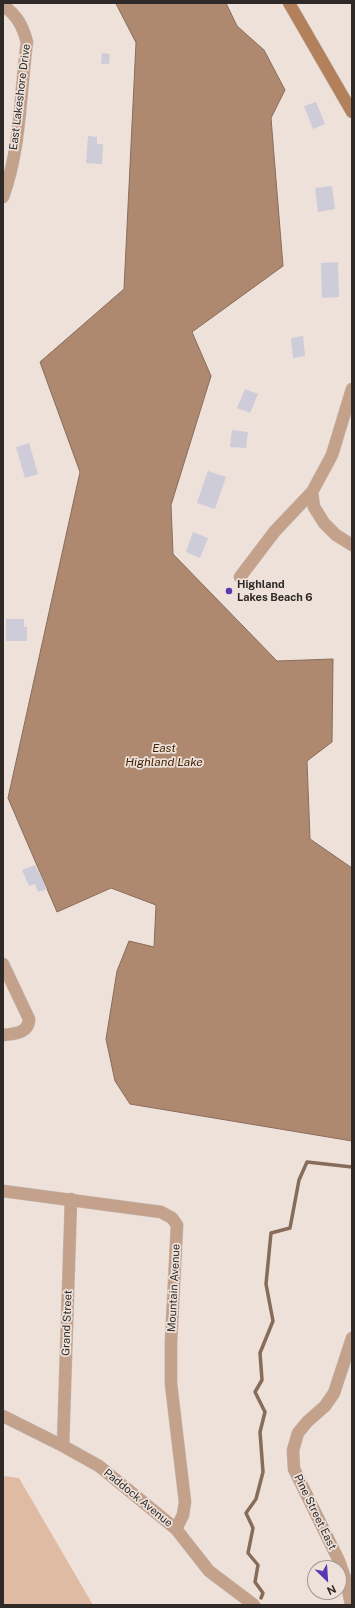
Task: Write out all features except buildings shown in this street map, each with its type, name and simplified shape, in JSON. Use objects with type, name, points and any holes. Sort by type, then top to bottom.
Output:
[{"type":"street","points":[[289,3],[352,109]]},
{"type":"street","name":"East Lakeshore Drive","points":[[3,4],[16,15],[24,28],[28,42],[15,145],[3,197]]},
{"type":"street","points":[[240,577],[275,532],[312,492],[332,455],[352,389]]},
{"type":"street","points":[[312,492],[314,506],[324,523],[336,535],[352,545]]},
{"type":"street","points":[[3,964],[29,1019],[29,1024],[26,1028],[18,1032],[3,1035]]},
{"type":"street","name":"Mountain Avenue","points":[[3,1191],[161,1212],[172,1218],[177,1225],[171,1342],[171,1384],[185,1502],[184,1514],[176,1529]]},
{"type":"street","name":"Grand Street","points":[[63,1446],[71,1199]]},
{"type":"street","name":"Pine Street East","points":[[351,1605],[347,1584],[339,1561],[294,1469],[293,1450],[298,1433],[306,1422],[325,1406],[334,1393],[352,1338]]},
{"type":"street","name":"Paddock Avenue","points":[[3,1416],[99,1466],[176,1529],[209,1572],[254,1605]]},
{"type":"shaded area","points":[[3,1476],[19,1478],[93,1605],[3,1605]]},
{"type":"water","name":"East Highland Lake","points":[[116,3],[226,3],[237,26],[264,50],[285,90],[271,118],[283,266],[192,332],[211,376],[171,505],[173,554],[277,661],[333,659],[332,742],[307,761],[310,839],[352,868],[352,1141],[130,1104],[115,1081],[106,1039],[117,971],[129,941],[154,947],[156,905],[111,888],[57,912],[8,798],[80,472],[40,362],[124,289],[136,43]]},
{"type":"waterway","points":[[261,1598],[263,1593],[255,1582],[258,1565],[248,1553],[253,1528],[246,1513],[256,1499],[263,1472],[260,1432],[265,1412],[255,1392],[262,1380],[260,1353],[273,1321],[266,1284],[271,1233],[290,1228],[299,1180],[307,1162],[352,1167]]},
{"type":"place","name":"Highland Lakes Beach 6","points":[[229,591]]}]
